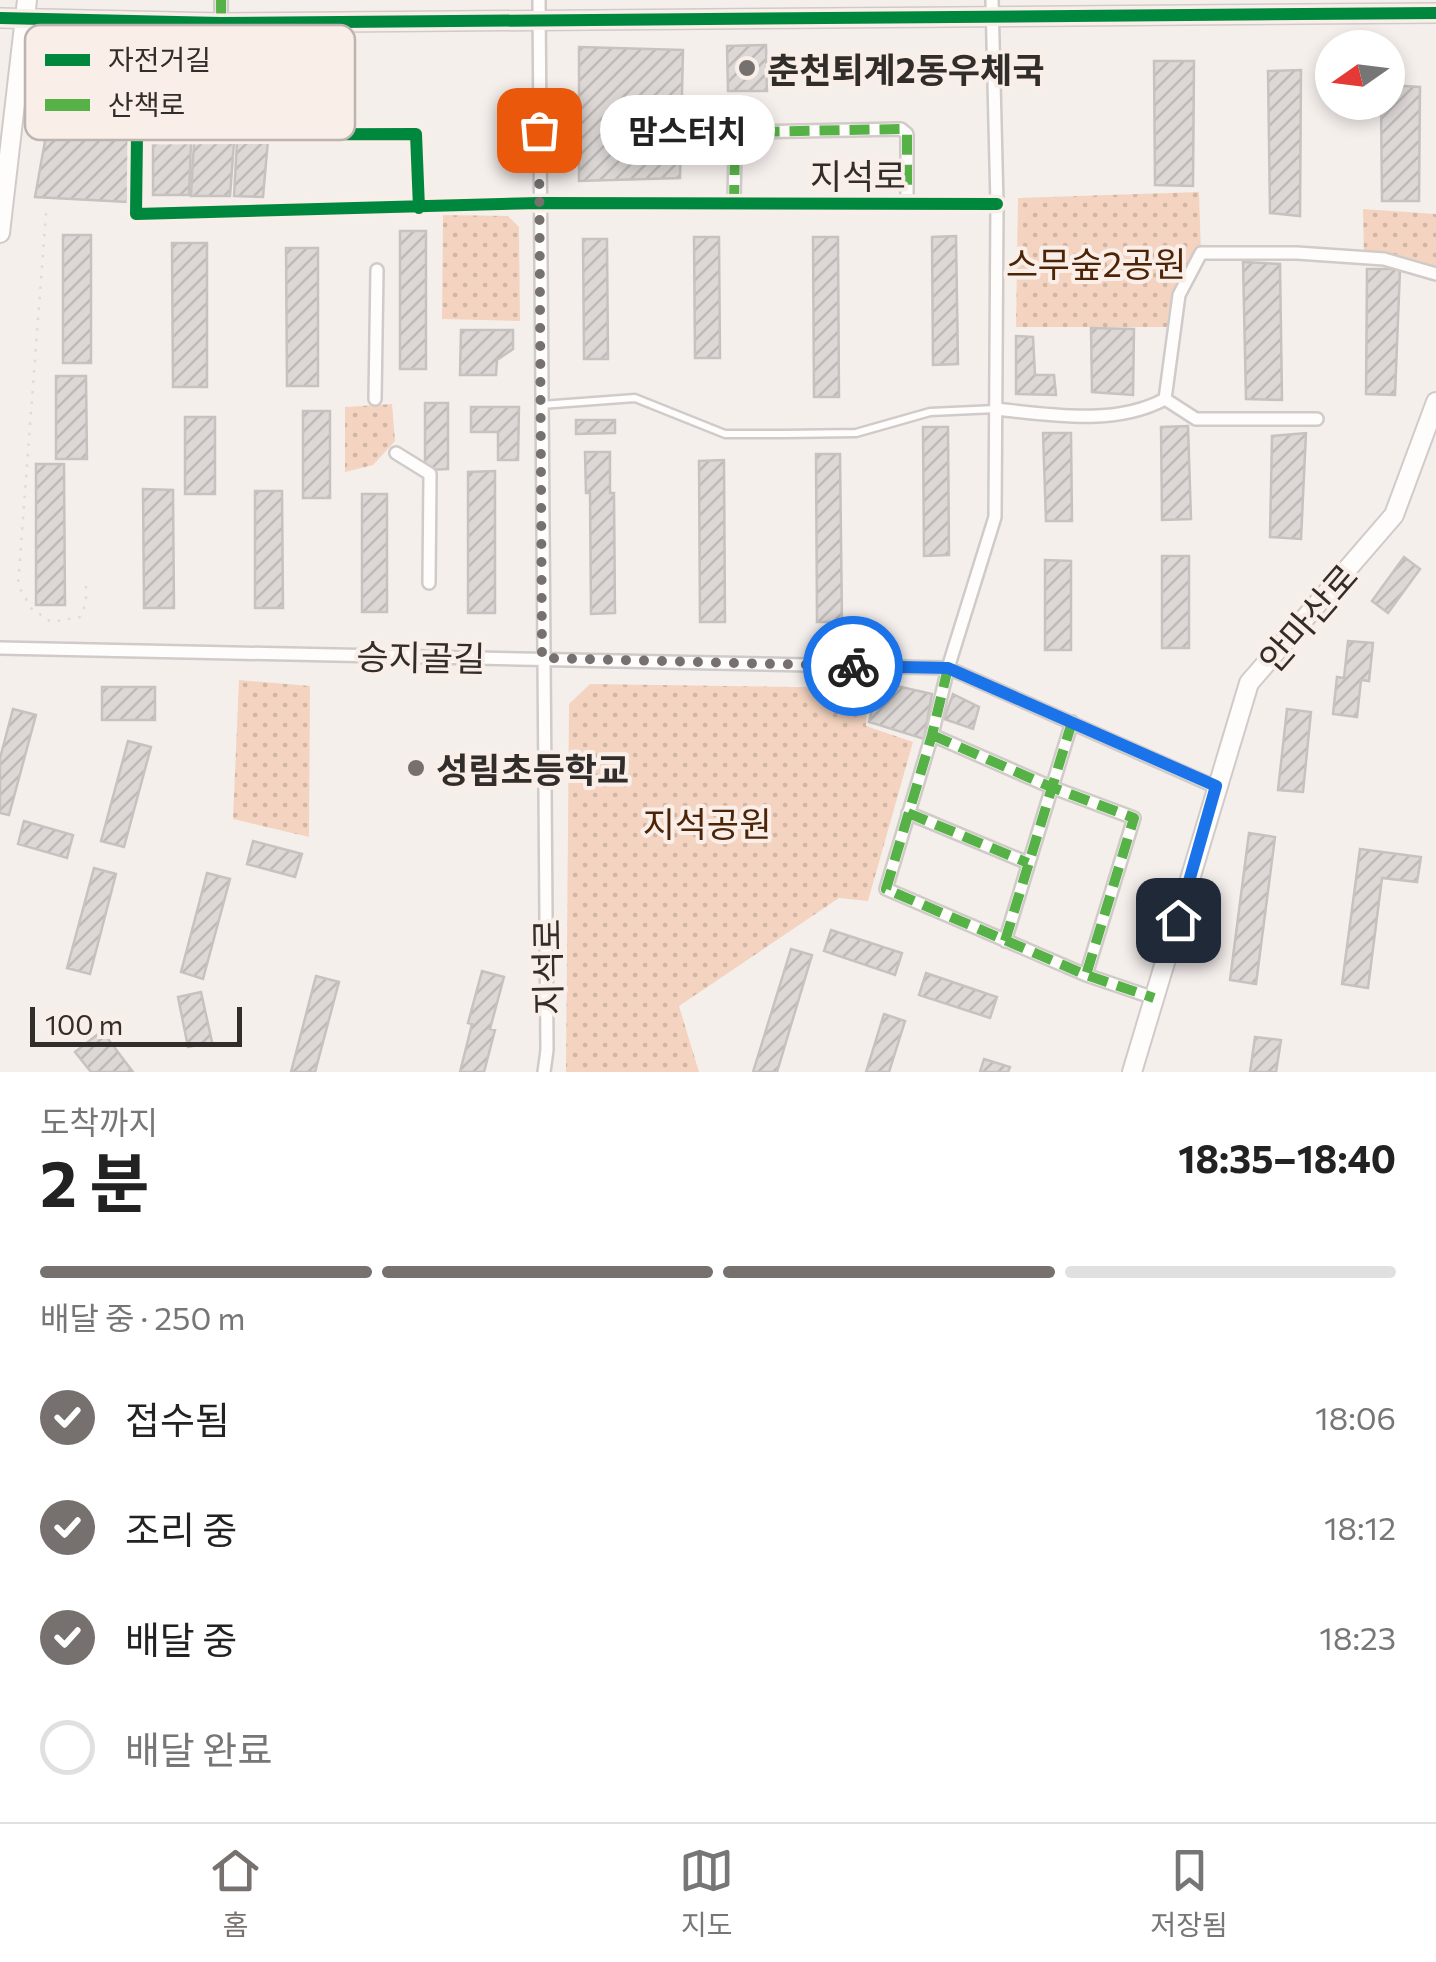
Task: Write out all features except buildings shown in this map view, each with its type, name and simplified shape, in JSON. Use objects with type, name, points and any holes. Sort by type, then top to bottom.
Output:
[{"type":"street","points":[[0,233],[11,19],[27,0]]},
{"type":"street","points":[[220,23],[221,0]]},
{"type":"street","name":"지석로","points":[[539,0],[547,1050],[544,1072]]},
{"type":"street","points":[[11,19],[220,23],[539,21],[992,8],[1436,13]]},
{"type":"street","points":[[992,8],[995,517],[886,889],[1086,975],[1154,998]]},
{"type":"street","points":[[734,205],[734,144],[750,132],[901,128],[907,134],[907,204]]},
{"type":"street","points":[[355,134],[416,134],[418,208]]},
{"type":"street","points":[[137,140],[136,214],[539,203]]},
{"type":"street","name":"지석로","points":[[539,203],[996,204]]},
{"type":"street","points":[[1165,399],[1178,295],[1201,252],[1297,252],[1384,259],[1436,274]]},
{"type":"street","points":[[375,399],[377,270]]},
{"type":"street","points":[[996,410],[1064,416],[1142,412],[1165,399]]},
{"type":"street","points":[[1165,399],[1196,420],[1317,418]]},
{"type":"street","name":"안마산로","points":[[1132,1072],[1249,682],[1394,515],[1436,402]]},
{"type":"street","points":[[396,453],[430,474],[429,582]]},
{"type":"street","name":"승지골길","points":[[0,648],[948,668],[1216,786]]},
{"type":"street","points":[[1004,940],[1072,722]]},
{"type":"street","points":[[932,735],[1050,787],[1134,818],[1086,975]]},
{"type":"street","points":[[908,812],[1028,863]]},
{"type":"lane","points":[[540,405],[635,398],[725,434],[856,433],[930,412],[996,410]]},
{"type":"path","points":[[46,213],[18,585],[31,608],[51,622],[80,617],[86,602],[86,586]]},
{"type":"green space","name":"스무숲2공원","points":[[1199,192],[1201,253],[1179,295],[1174,327],[1016,327],[1018,198]]},
{"type":"green space","points":[[1363,209],[1436,214],[1436,274],[1364,258]]},
{"type":"green space","points":[[443,215],[508,216],[519,227],[520,321],[442,319]]},
{"type":"green space","points":[[392,404],[395,441],[373,465],[345,472],[345,407]]},
{"type":"green space","points":[[239,680],[310,686],[309,837],[233,819]]},
{"type":"green space","name":"지석공원","points":[[590,684],[867,688],[866,726],[913,742],[868,901],[839,898],[679,1006],[699,1072],[566,1072],[569,704]]},
{"type":"marked path","points":[[221,0],[221,25]]},
{"type":"marked path","points":[[734,205],[735,144],[749,132],[901,129],[907,134],[907,204]]},
{"type":"marked path","points":[[948,668],[886,889],[1086,975],[1154,998]]},
{"type":"marked path","points":[[1005,941],[1072,722]]},
{"type":"marked path","points":[[932,735],[1134,818],[1086,975]]},
{"type":"marked path","points":[[908,813],[1028,863]]},
{"type":"cycle path","points":[[0,18],[221,23],[1436,13]]},
{"type":"cycle path","points":[[355,134],[416,134],[419,206]]},
{"type":"cycle path","points":[[137,140],[136,214],[419,206]]},
{"type":"cycle path","points":[[419,206],[997,204]]},
{"type":"way so far","points":[[539,130],[542,658],[853,666]]},
{"type":"place","name":"춘천퇴계2동우체국","points":[[747,68]]},
{"type":"place","name":"맘스터치","points":[[539,130]]},
{"type":"place","name":"성림초등학교","points":[[416,768]]},
{"type":"route","points":[[853,666],[948,668],[1216,786],[1178,920]]}]
